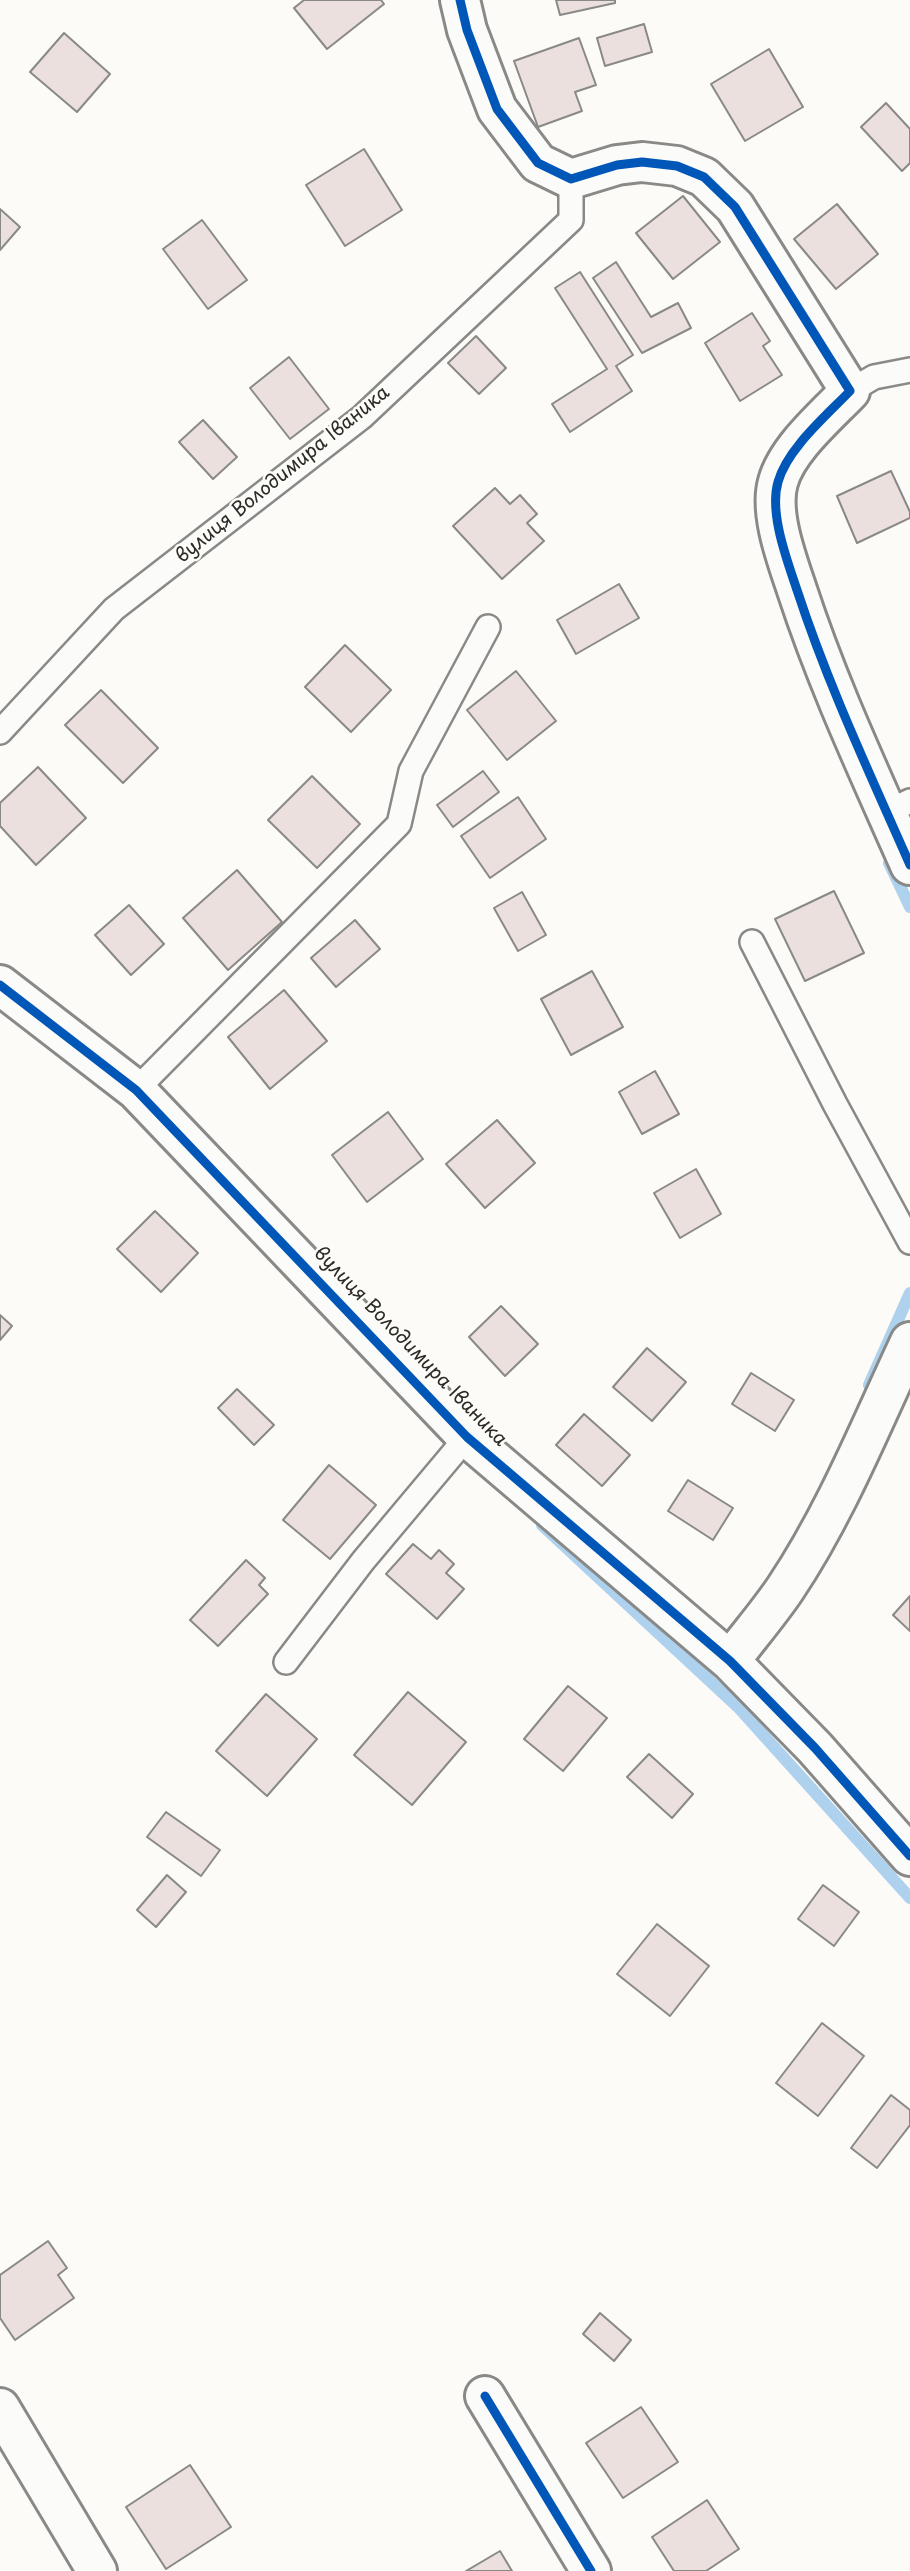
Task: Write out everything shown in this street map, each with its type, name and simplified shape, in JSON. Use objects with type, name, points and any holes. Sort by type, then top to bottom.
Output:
[{"type":"street","points":[[460,0],[467,30],[497,109],[538,163],[571,179],[642,162],[677,166],[704,177],[735,207],[850,391],[791,454],[778,479],[775,495],[777,519],[788,565],[818,655],[898,807],[910,865]]},
{"type":"street","name":"вулиця Володимира Іваника","points":[[0,985],[136,1090],[467,1437],[730,1661],[815,1748],[910,1856]]},
{"type":"street","points":[[730,1661],[785,1589],[812,1542],[840,1490],[910,1342]]},
{"type":"street","points":[[485,2396],[591,2571]]},
{"type":"street","points":[[0,2408],[97,2571]]},
{"type":"lane","name":"вулиця Володимира Іваника","points":[[0,732],[114,609],[362,417],[571,220],[571,179]]},
{"type":"lane","points":[[850,391],[874,377],[910,370]]},
{"type":"lane","points":[[136,1090],[399,824],[411,771],[488,627]]},
{"type":"lane","points":[[752,942],[910,1242]]},
{"type":"lane","points":[[286,1662],[363,1561],[467,1437]]},
{"type":"building","points":[[304,0],[381,0],[384,4],[327,49],[294,8]]},
{"type":"building","points":[[556,0],[615,0],[615,3],[560,15]]},
{"type":"building","points":[[644,24],[652,52],[605,66],[597,38]]},
{"type":"building","points":[[64,33],[110,74],[77,112],[30,72]]},
{"type":"building","points":[[579,38],[596,85],[575,92],[582,111],[538,127],[514,61]]},
{"type":"building","points":[[769,49],[803,107],[745,141],[711,84]]},
{"type":"building","points":[[886,103],[910,129],[910,163],[902,171],[861,127]]},
{"type":"building","points":[[364,149],[402,210],[345,246],[306,185]]},
{"type":"building","points":[[683,196],[720,242],[673,279],[636,233]]},
{"type":"building","points":[[837,204],[878,254],[836,289],[794,239]]},
{"type":"building","points":[[0,209],[20,227],[0,250]]},
{"type":"building","points":[[202,220],[247,280],[208,309],[163,249]]},
{"type":"building","points":[[616,262],[651,317],[678,303],[691,328],[642,353],[593,278]]},
{"type":"building","points":[[580,272],[633,355],[616,366],[632,391],[570,432],[552,404],[607,369],[555,288]]},
{"type":"building","points":[[752,313],[770,341],[763,346],[782,375],[740,401],[705,343]]},
{"type":"building","points":[[476,336],[506,368],[479,394],[448,363]]},
{"type":"building","points":[[289,357],[329,409],[290,439],[250,388]]},
{"type":"building","points":[[203,420],[237,457],[213,479],[179,442]]},
{"type":"building","points":[[891,471],[910,512],[910,518],[857,543],[837,496]]},
{"type":"building","points":[[495,488],[510,504],[520,495],[537,514],[527,523],[544,541],[502,579],[453,526]]},
{"type":"building","points":[[619,584],[639,618],[576,654],[557,620]]},
{"type":"building","points":[[345,645],[391,690],[351,732],[305,687]]},
{"type":"building","points":[[516,671],[556,721],[507,760],[467,710]]},
{"type":"building","points":[[101,690],[158,748],[123,783],[65,725]]},
{"type":"building","points":[[38,767],[86,818],[36,865],[0,826],[0,803]]},
{"type":"building","points":[[483,771],[499,792],[453,827],[437,805]]},
{"type":"building","points":[[312,776],[360,824],[317,868],[268,820]]},
{"type":"building","points":[[518,797],[546,839],[490,878],[461,836]]},
{"type":"building","points":[[237,870],[282,922],[228,970],[183,918]]},
{"type":"building","points":[[834,891],[864,953],[805,981],[775,919]]},
{"type":"building","points":[[522,892],[546,935],[518,951],[494,908]]},
{"type":"building","points":[[129,905],[164,944],[131,975],[95,935]]},
{"type":"building","points":[[355,920],[380,949],[336,987],[311,958]]},
{"type":"building","points":[[592,971],[623,1027],[571,1055],[541,999]]},
{"type":"building","points":[[284,990],[327,1041],[270,1089],[228,1037]]},
{"type":"building","points":[[655,1071],[679,1114],[642,1134],[619,1092]]},
{"type":"building","points":[[388,1112],[423,1159],[367,1202],[332,1155]]},
{"type":"building","points":[[497,1120],[535,1163],[485,1208],[446,1164]]},
{"type":"building","points":[[696,1169],[721,1214],[680,1238],[654,1193]]},
{"type":"building","points":[[155,1211],[198,1253],[161,1292],[117,1249]]},
{"type":"building","points":[[501,1306],[538,1344],[505,1376],[469,1337]]},
{"type":"building","points":[[0,1315],[12,1326],[0,1340]]},
{"type":"building","points":[[647,1348],[686,1382],[652,1421],[613,1387]]},
{"type":"building","points":[[751,1373],[794,1400],[775,1431],[732,1404]]},
{"type":"building","points":[[237,1389],[274,1425],[254,1445],[218,1408]]},
{"type":"building","points":[[584,1414],[630,1455],[602,1486],[556,1445]]},
{"type":"building","points":[[329,1465],[376,1505],[330,1559],[283,1520]]},
{"type":"building","points":[[688,1480],[733,1508],[713,1540],[668,1511]]},
{"type":"building","points":[[413,1544],[431,1559],[439,1550],[454,1564],[446,1573],[464,1589],[437,1619],[386,1574]]},
{"type":"building","points":[[246,1560],[265,1578],[259,1585],[268,1594],[218,1646],[190,1620]]},
{"type":"building","points":[[910,1596],[910,1631],[893,1615]]},
{"type":"building","points":[[568,1686],[607,1718],[563,1771],[524,1739]]},
{"type":"building","points":[[408,1692],[466,1742],[412,1805],[354,1755]]},
{"type":"building","points":[[266,1694],[317,1739],[267,1796],[216,1751]]},
{"type":"building","points":[[649,1754],[693,1794],[672,1818],[627,1777]]},
{"type":"building","points":[[166,1812],[220,1850],[201,1876],[147,1837]]},
{"type":"building","points":[[167,1875],[186,1892],[156,1927],[137,1910]]},
{"type":"building","points":[[823,1885],[859,1912],[834,1946],[798,1919]]},
{"type":"building","points":[[657,1924],[709,1966],[670,2016],[617,1974]]},
{"type":"building","points":[[822,2023],[864,2056],[818,2116],[776,2083]]},
{"type":"building","points":[[891,2095],[910,2110],[910,2125],[877,2168],[851,2148]]},
{"type":"building","points":[[48,2241],[67,2268],[58,2275],[74,2298],[15,2340],[0,2318],[0,2275]]},
{"type":"building","points":[[600,2313],[631,2340],[614,2361],[583,2334]]},
{"type":"building","points":[[641,2407],[678,2462],[623,2498],[586,2443]]},
{"type":"building","points":[[190,2465],[231,2527],[166,2569],[126,2507]]},
{"type":"building","points":[[707,2500],[739,2549],[706,2571],[674,2571],[652,2537]]},
{"type":"building","points":[[500,2551],[512,2571],[466,2571]]},
{"type":"waterway","points":[[889,863],[910,907]]},
{"type":"waterway","points":[[869,1385],[910,1293]]},
{"type":"waterway","points":[[542,1525],[738,1707],[910,1898]]},
{"type":"cycle path","points":[[460,0],[467,30],[497,109],[538,163],[571,179],[617,165],[642,162],[677,166],[704,177],[735,207],[850,391],[808,434],[790,457],[778,482],[777,522],[822,660],[910,865]]},
{"type":"cycle path","points":[[0,985],[136,1090],[467,1437],[730,1661],[815,1748],[910,1856]]},
{"type":"cycle path","points":[[485,2396],[591,2571]]}]
